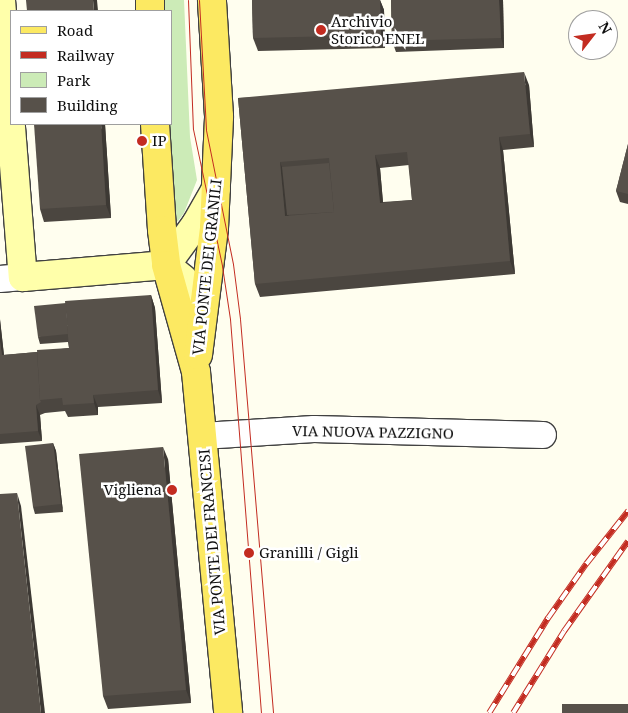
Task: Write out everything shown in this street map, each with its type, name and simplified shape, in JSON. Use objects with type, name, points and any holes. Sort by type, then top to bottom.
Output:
[{"type":"main road","points":[[1,0],[12,278],[166,265],[196,224],[216,189]]},
{"type":"main road","name":"VIA PONTE DEI GRANILI","points":[[196,368],[214,228],[216,189],[219,116],[212,0]]},
{"type":"main road","name":"VIA PONTE DEI GRANILI","points":[[155,125],[161,222],[166,265],[196,368]]},
{"type":"main road","name":"VIA PONTE DEI FRANCESI","points":[[196,368],[228,713]]},
{"type":"street","name":"VIA NUOVA PAZZIGNO","points":[[202,436],[314,429],[543,435]]},
{"type":"green space","points":[[162,0],[184,0],[190,137],[197,180],[184,213],[178,221],[173,222],[168,125],[172,125],[172,10],[162,10]]},
{"type":"building","points":[[26,0],[93,0],[94,10],[27,10]]},
{"type":"building","name":"Archivio Storico ENEL","points":[[252,0],[380,0],[381,35],[253,38]]},
{"type":"building","points":[[391,0],[499,0],[501,38],[392,41]]},
{"type":"building","points":[[524,72],[530,134],[499,137],[510,261],[255,284],[238,98]],"holes":[[[407,152],[412,200],[380,203],[375,155]],[[329,158],[334,212],[285,216],[280,162]]]},
{"type":"building","points":[[34,125],[101,125],[106,205],[40,209]]},
{"type":"building","points":[[628,144],[628,194],[616,191]]},
{"type":"building","points":[[329,163],[334,212],[287,215],[282,167]]},
{"type":"building","points":[[151,295],[158,390],[93,395],[94,403],[63,405],[62,398],[40,400],[37,350],[69,348],[65,301]]},
{"type":"building","points":[[66,303],[68,334],[38,337],[34,306]]},
{"type":"building","points":[[0,341],[2,355],[37,352],[41,402],[36,405],[38,431],[0,434]]},
{"type":"building","points":[[53,443],[61,504],[33,507],[25,446]]},
{"type":"building","points":[[163,447],[186,690],[103,696],[79,454]]},
{"type":"building","points":[[17,493],[41,713],[0,713],[0,494]]},
{"type":"building","points":[[562,704],[628,704],[628,713],[562,713]]},
{"type":"tram line","points":[[188,0],[193,129],[222,266],[230,319],[261,713]]},
{"type":"tram line","points":[[199,0],[206,130],[233,264],[240,319],[273,713]]},
{"type":"railway","points":[[489,713],[548,618],[586,564],[628,511]]},
{"type":"railway","points":[[513,713],[564,631],[628,541]]},
{"type":"place","name":"Archivio Storico ENEL","points":[[321,30]]},
{"type":"place","name":"IP","points":[[142,141]]},
{"type":"place","name":"Vigliena","points":[[172,490]]},
{"type":"place","name":"Granilli / Gigli","points":[[249,553]]}]
